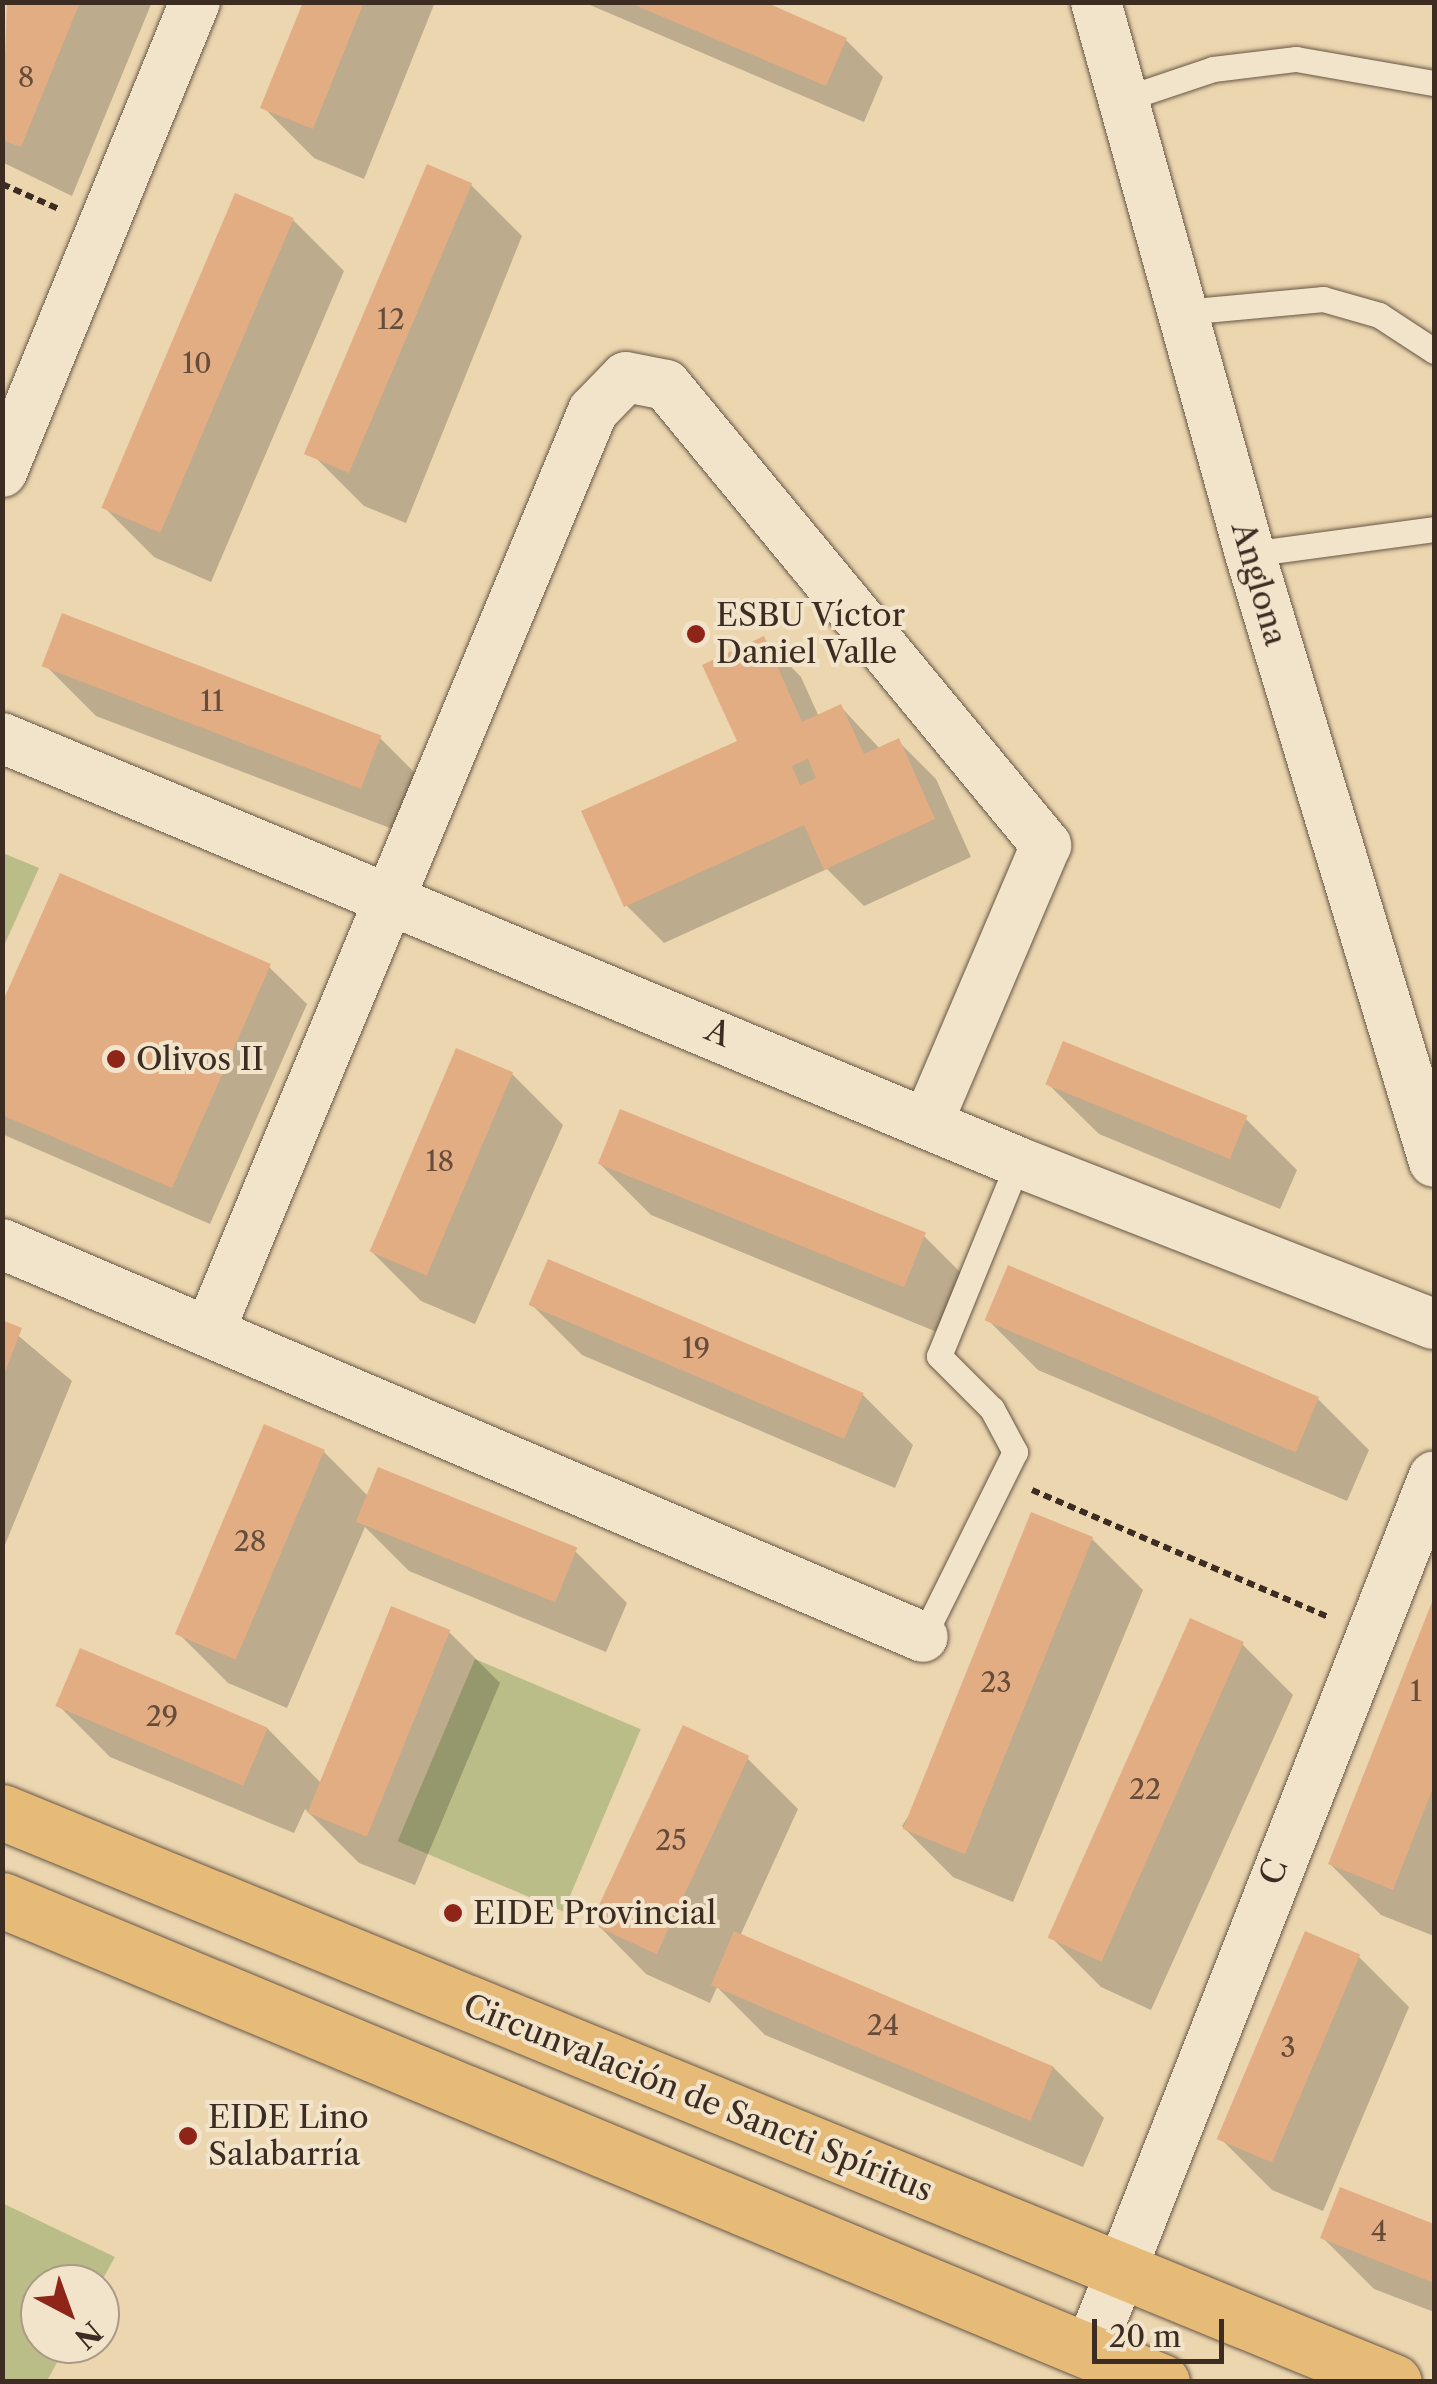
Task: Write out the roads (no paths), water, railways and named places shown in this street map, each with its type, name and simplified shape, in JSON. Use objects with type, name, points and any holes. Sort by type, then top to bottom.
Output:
[{"type":"highway","name":"Circunvalación de Sancti Spíritus","points":[[2,1812],[1394,2382]]},
{"type":"highway","points":[[2,1900],[1162,2382]]},
{"type":"street","points":[[2,472],[195,2]]},
{"type":"street","name":"Anglona","points":[[1096,2],[1250,554],[1434,1162]]},
{"type":"street","points":[[208,1332],[593,410],[626,377],[666,385],[1046,846],[928,1122]]},
{"type":"street","name":"A","points":[[2,738],[390,894],[1018,1162],[1434,1324]]},
{"type":"street","points":[[2,1244],[923,1637]]},
{"type":"street","name":"C","points":[[1090,2352],[1367,1633],[1434,1476]]},
{"type":"lane","points":[[1121,100],[1214,69],[1296,59],[1434,84]]},
{"type":"lane","points":[[1183,312],[1323,299],[1380,316],[1434,351]]},
{"type":"lane","points":[[1250,554],[1434,529]]},
{"type":"lane","points":[[923,1637],[1015,1452],[1000,1423],[939,1356],[1018,1162]]},
{"type":"place","name":"ESBU Víctor Daniel Valle","points":[[696,634]]},
{"type":"place","name":"Olivos II","points":[[116,1059]]},
{"type":"place","name":"EIDE Provincial","points":[[453,1913]]},
{"type":"place","name":"EIDE Lino Salabarría","points":[[188,2136]]}]
